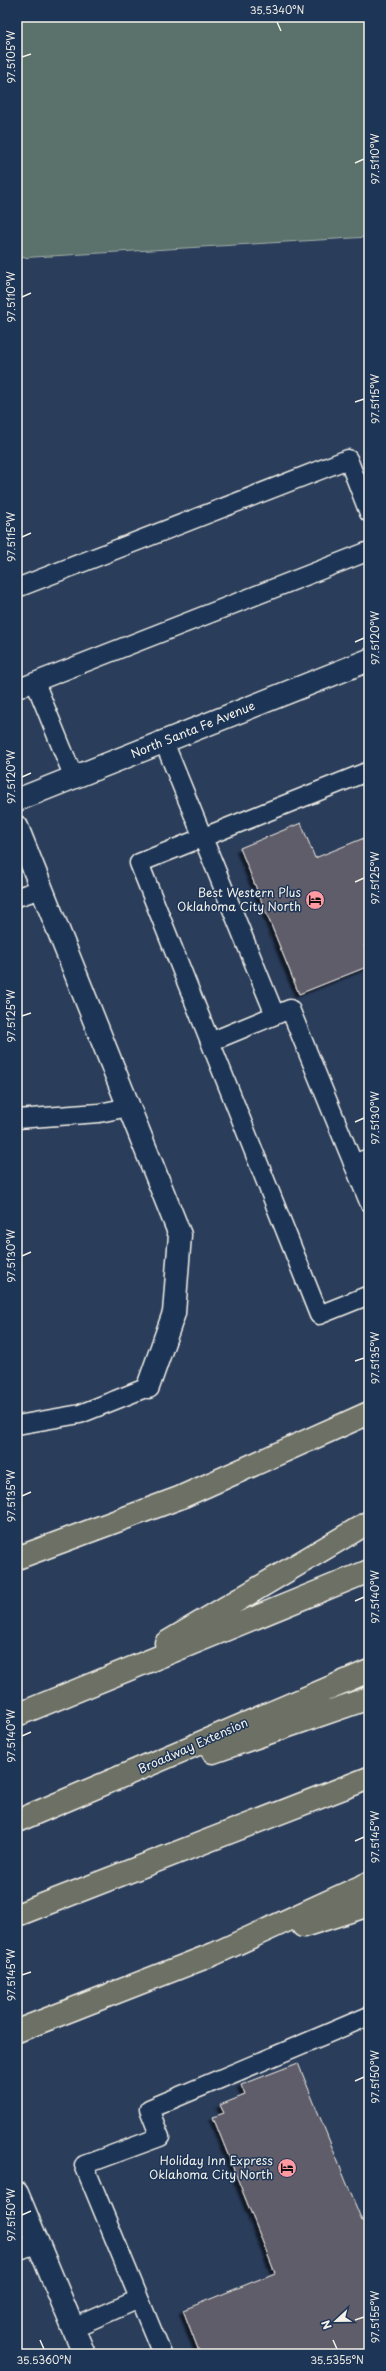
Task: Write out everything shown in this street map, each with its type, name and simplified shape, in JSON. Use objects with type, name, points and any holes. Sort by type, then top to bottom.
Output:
[{"type":"highway","points":[[17,1558],[179,1498],[369,1413]]},
{"type":"highway","points":[[102,1681],[369,1522]]},
{"type":"highway","points":[[17,1715],[369,1571]]},
{"type":"highway","name":"Broadway Extension","points":[[17,1821],[60,1804],[369,1671]]},
{"type":"highway","points":[[60,1804],[369,1698]]},
{"type":"highway","points":[[17,1915],[369,1778]]},
{"type":"highway","points":[[17,2031],[214,1954],[369,1883]]},
{"type":"highway","points":[[214,1954],[369,1905]]},
{"type":"street","name":"North Santa Fe Avenue","points":[[17,800],[369,660]]},
{"type":"street","points":[[17,827],[180,1236],[174,1313],[148,1387]]},
{"type":"street","points":[[17,2192],[84,2354]]},
{"type":"lane","points":[[17,588],[348,459],[369,513]]},
{"type":"lane","points":[[17,689],[369,551]]},
{"type":"lane","points":[[35,682],[74,778]]},
{"type":"lane","points":[[164,742],[276,1015]]},
{"type":"lane","points":[[369,771],[139,863],[319,1315],[369,1295]]},
{"type":"lane","points":[[17,897],[42,889]]},
{"type":"lane","points":[[210,1042],[290,1009],[361,1161],[369,1202]]},
{"type":"lane","points":[[17,1119],[99,1113],[129,1107]]},
{"type":"lane","points":[[17,1426],[80,1414],[148,1387]]},
{"type":"lane","points":[[162,2354],[84,2165],[160,2137],[149,2109],[369,2016]]},
{"type":"lane","points":[[17,2251],[38,2243]]},
{"type":"lane","points":[[73,2328],[139,2299]]},
{"type":"green space","points":[[17,17],[369,17],[369,237],[17,258]]},
{"type":"building","name":"Best Western Plus Oklahoma City North","points":[[301,823],[315,858],[369,836],[369,943],[364,945],[369,959],[369,966],[299,994],[240,848]]},
{"type":"building","name":"Holiday Inn Express Oklahoma City North","points":[[298,2063],[362,2221],[369,2218],[369,2354],[200,2354],[183,2310],[275,2273],[213,2117],[224,2113],[220,2105],[245,2095],[241,2085]]},
{"type":"place","name":"Best Western Plus Oklahoma City North","points":[[315,900]]},
{"type":"place","name":"Holiday Inn Express Oklahoma City North","points":[[287,2168]]}]
